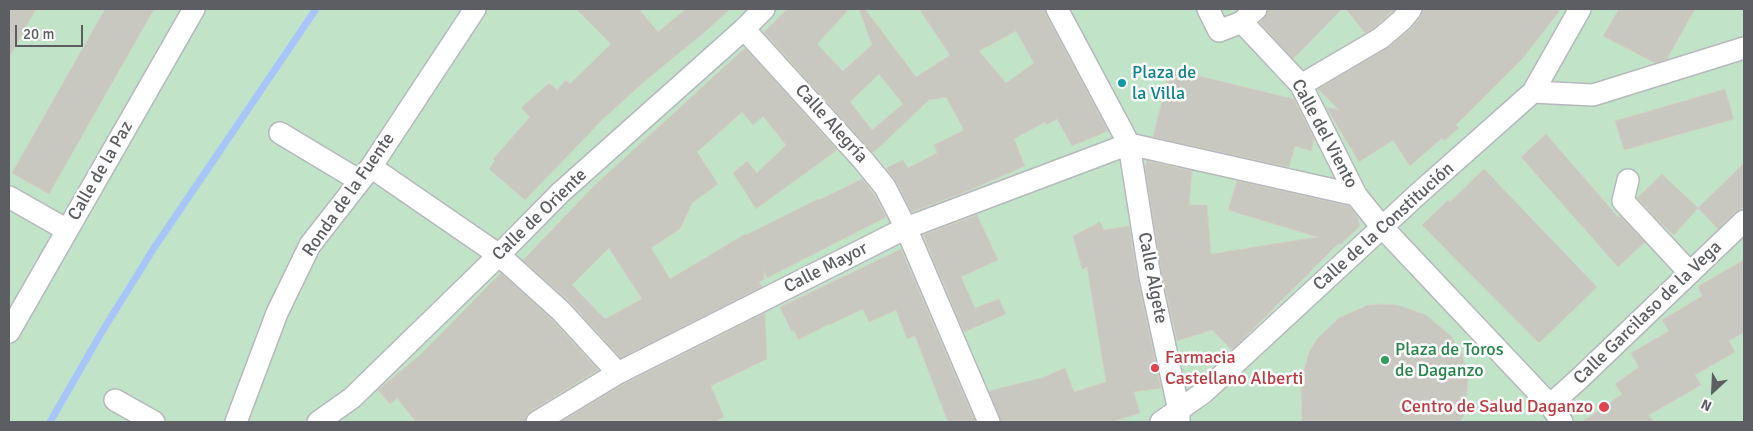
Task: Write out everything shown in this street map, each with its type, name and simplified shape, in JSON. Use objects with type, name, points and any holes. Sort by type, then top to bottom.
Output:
[{"type":"street","name":"Calle de la Paz","points":[[9,332],[194,9]]},
{"type":"street","name":"Ronda de la Fuente","points":[[236,422],[277,313],[310,245],[366,174],[475,9]]},
{"type":"street","name":"Calle de Oriente","points":[[318,422],[352,398],[560,193],[764,9]]},
{"type":"street","points":[[1057,9],[1129,144],[1356,195]]},
{"type":"street","points":[[1208,9],[1219,31],[1249,15]]},
{"type":"street","points":[[1301,84],[1381,38],[1402,20],[1411,9]]},
{"type":"street","name":"Calle de la Constitución","points":[[1161,422],[1179,417],[1382,227],[1533,92],[1580,9]]},
{"type":"street","name":"Calle del Viento","points":[[1249,15],[1301,84],[1356,195],[1382,227],[1550,404],[1562,422]]},
{"type":"street","name":"Calle Alegría","points":[[744,29],[885,187],[906,228],[989,422]]},
{"type":"street","points":[[1533,92],[1593,95],[1744,48]]},
{"type":"street","points":[[280,134],[366,174],[499,255],[561,311],[618,373]]},
{"type":"street","name":"Calle Mayor","points":[[537,422],[618,373],[906,228],[1129,144]]},
{"type":"street","name":"Calle Algete","points":[[1129,144],[1150,277],[1179,417]]},
{"type":"street","points":[[1628,180],[1623,201],[1690,273]]},
{"type":"street","points":[[9,197],[67,230]]},
{"type":"street","name":"Calle Garcilaso de la Vega","points":[[1550,404],[1579,380],[1744,221]]},
{"type":"street","points":[[115,400],[154,422]]},
{"type":"green space","points":[[9,9],[1744,9],[1744,422],[9,422]]},
{"type":"building","points":[[9,9],[36,9],[9,58]]},
{"type":"building","points":[[105,9],[154,9],[49,194],[12,173]]},
{"type":"building","points":[[576,9],[639,9],[658,32],[686,9],[730,9],[603,119],[525,200],[489,169],[495,161],[493,159],[530,117],[521,108],[549,83],[557,90],[566,80],[570,84],[611,44]]},
{"type":"building","points":[[787,9],[849,9],[817,44],[843,71],[872,45],[859,9],[865,9],[916,77],[950,55],[919,9],[1045,9],[1046,15],[1108,131],[1072,146],[1057,119],[1046,125],[1045,122],[1014,139],[1025,166],[968,191],[912,212],[896,181],[886,168],[903,160],[908,168],[937,153],[934,145],[964,130],[946,97],[929,100],[873,153],[764,32]],"holes":[[[1016,31],[1034,63],[1006,83],[979,51]],[[879,74],[903,104],[872,130],[850,102]]]},
{"type":"building","points":[[1270,9],[1342,9],[1293,59],[1260,23]]},
{"type":"building","points":[[1346,9],[1395,9],[1374,28],[1365,33]]},
{"type":"building","points":[[1423,9],[1561,9],[1523,58],[1456,125],[1459,128],[1444,141],[1442,138],[1410,166],[1393,140],[1359,162],[1326,107],[1339,110],[1318,89],[1389,47],[1412,28],[1421,16]]},
{"type":"building","points":[[1619,9],[1695,9],[1667,59],[1655,63],[1603,36]]},
{"type":"building","points":[[745,48],[837,150],[756,209],[733,173],[747,161],[757,173],[786,145],[763,116],[753,125],[742,112],[697,152],[718,184],[692,203],[680,229],[651,248],[670,279],[745,234],[862,179],[874,194],[886,217],[767,278],[764,271],[764,280],[759,282],[762,287],[621,358],[570,302],[523,260],[595,185]],"holes":[[[609,248],[642,299],[605,319],[572,285]]]},
{"type":"building","points":[[1170,69],[1294,99],[1314,139],[1311,151],[1295,146],[1289,167],[1153,137]]},
{"type":"building","points":[[1725,89],[1734,119],[1624,150],[1615,121]]},
{"type":"building","points":[[1546,134],[1618,217],[1620,216],[1645,242],[1618,267],[1521,157]]},
{"type":"building","points":[[1147,161],[1192,171],[1189,205],[1207,205],[1211,254],[1317,237],[1228,210],[1237,181],[1349,206],[1358,218],[1360,226],[1341,244],[1338,244],[1232,350],[1212,330],[1177,341],[1162,275],[1145,167]]},
{"type":"building","points":[[1744,163],[1744,207],[1735,212],[1718,229],[1698,208]]},
{"type":"building","points":[[1484,169],[1597,287],[1539,343],[1422,225],[1448,200],[1450,202]]},
{"type":"building","points":[[1662,174],[1698,208],[1674,235],[1637,198]]},
{"type":"building","points":[[977,215],[998,260],[961,277],[975,308],[999,299],[1006,314],[964,332],[923,235]]},
{"type":"building","points":[[1100,222],[1104,230],[1129,226],[1138,280],[1161,388],[1134,392],[1140,413],[1112,422],[1001,422],[989,391],[1042,378],[1065,368],[1074,392],[1106,382],[1087,267],[1082,269],[1073,236]]},
{"type":"building","points":[[901,249],[976,422],[948,422],[915,336],[907,339],[896,310],[869,322],[863,309],[798,340],[780,307]]},
{"type":"building","points":[[1744,260],[1744,332],[1729,341],[1735,352],[1695,375],[1701,385],[1649,415],[1654,422],[1582,422],[1622,394],[1615,384],[1639,367],[1631,353],[1669,331],[1662,320],[1702,296],[1698,286]]},
{"type":"building","points":[[501,273],[552,320],[598,370],[531,411],[526,416],[525,422],[416,422],[397,398],[390,404],[378,390],[420,355]]},
{"type":"building","name":"Plaza de Toros de Daganzo","points":[[1368,305],[1397,305],[1426,315],[1451,336],[1461,352],[1468,379],[1465,413],[1460,422],[1302,422],[1301,382],[1309,352],[1317,339],[1339,318]]},
{"type":"building","points":[[765,313],[767,359],[711,386],[724,417],[714,422],[561,422],[624,384]]},
{"type":"waterway","points":[[50,422],[100,335],[154,248],[316,9]]},
{"type":"place","name":"Plaza de la Villa","points":[[1122,83]]},
{"type":"place","name":"Plaza de Toros de Daganzo","points":[[1385,360]]},
{"type":"place","name":"Farmacia Castellano Alberti","points":[[1155,368]]},
{"type":"place","name":"Centro de Salud Daganzo","points":[[1604,407]]}]
